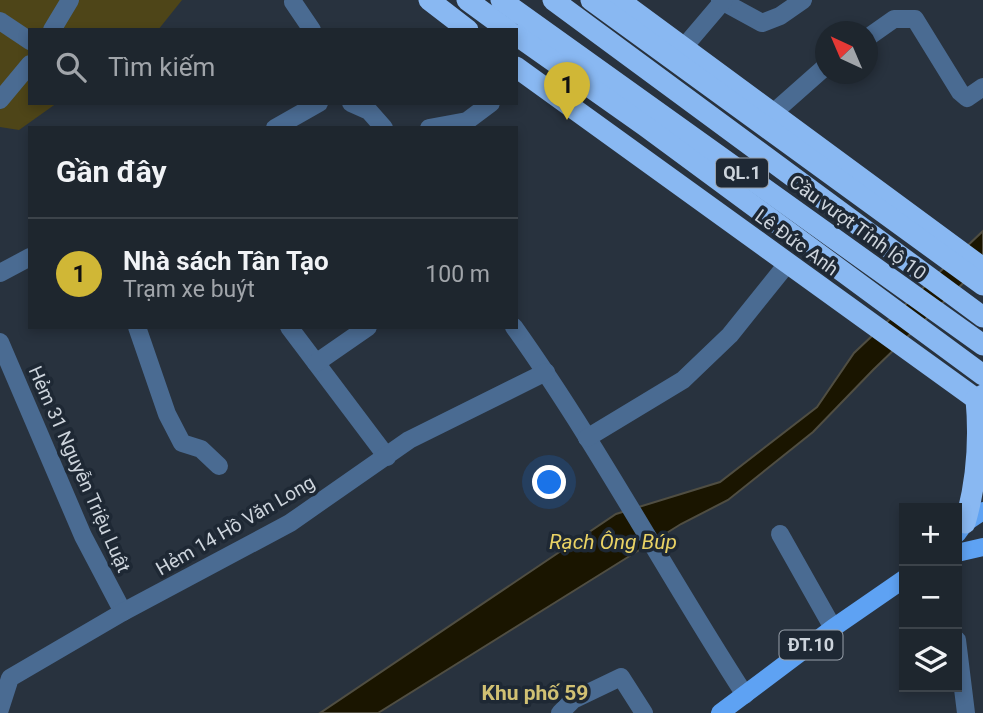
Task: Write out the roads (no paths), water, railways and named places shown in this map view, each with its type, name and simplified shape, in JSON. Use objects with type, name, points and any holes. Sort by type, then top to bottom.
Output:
[{"type":"highway","points":[[429,0],[465,28]]},
{"type":"highway","points":[[467,0],[505,28]]},
{"type":"highway","name":"Cầu vượt Tỉnh lộ 10","points":[[501,0],[983,345]]},
{"type":"highway","name":"Cầu vượt Tỉnh lộ 10","points":[[553,0],[983,317]]},
{"type":"highway","name":"Cầu vượt Tỉnh lộ 10","points":[[591,0],[983,285]]},
{"type":"highway","points":[[619,0],[983,268]]},
{"type":"highway","name":"QL.1","points":[[518,36],[645,126],[983,375]]},
{"type":"highway","name":"Lê Đức Anh","points":[[520,75],[981,399]]},
{"type":"highway","points":[[787,264],[822,248],[846,223],[858,187],[856,174]]},
{"type":"highway","points":[[962,525],[976,480],[981,399]]},
{"type":"main road","points":[[962,527],[983,511]]},
{"type":"main road","points":[[962,552],[983,547]]},
{"type":"main road","name":"ĐT.10","points":[[720,713],[899,582]]},
{"type":"street","points":[[53,28],[70,0]]},
{"type":"street","points":[[684,47],[722,1],[762,23],[780,16],[803,0]]},
{"type":"street","points":[[293,2],[311,28]]},
{"type":"street","points":[[878,30],[894,19],[915,19],[937,59],[960,92],[967,98],[983,87]]},
{"type":"street","points":[[0,21],[28,40]]},
{"type":"street","points":[[0,100],[28,66]]},
{"type":"street","points":[[773,113],[815,76]]},
{"type":"street","points":[[279,126],[315,105]]},
{"type":"street","points":[[470,125],[489,105]]},
{"type":"street","points":[[366,107],[382,126]]},
{"type":"street","points":[[0,273],[28,258]]},
{"type":"street","points":[[587,438],[683,380],[730,335],[787,264]]},
{"type":"street","points":[[138,329],[167,414],[182,443],[201,449],[219,466]]},
{"type":"street","points":[[290,329],[387,457]]},
{"type":"street","points":[[316,363],[365,329]]},
{"type":"street","points":[[515,329],[546,372],[745,695]]},
{"type":"street","name":"Hẻm 31 Nguyễn Triệu Luật","points":[[0,342],[83,536],[123,612]]},
{"type":"street","name":"Hẻm 14 Hồ Văn Long","points":[[0,709],[10,678],[123,612],[290,523],[409,440],[546,372]]},
{"type":"street","points":[[780,534],[833,628]]},
{"type":"street","points":[[560,713],[573,700],[621,677],[644,713]]},
{"type":"street","points":[[962,681],[966,713]]},
{"type":"water","name":"Rạch Ông Búp","points":[[983,231],[983,264],[813,432],[728,500],[681,524],[378,713],[320,713],[616,514],[720,482],[817,407],[854,353]]},
{"type":"place","name":"Nhà sách Tân Tạo","points":[[567,120]]},
{"type":"district","name":"Khu phố 59","points":[[535,693]]}]
